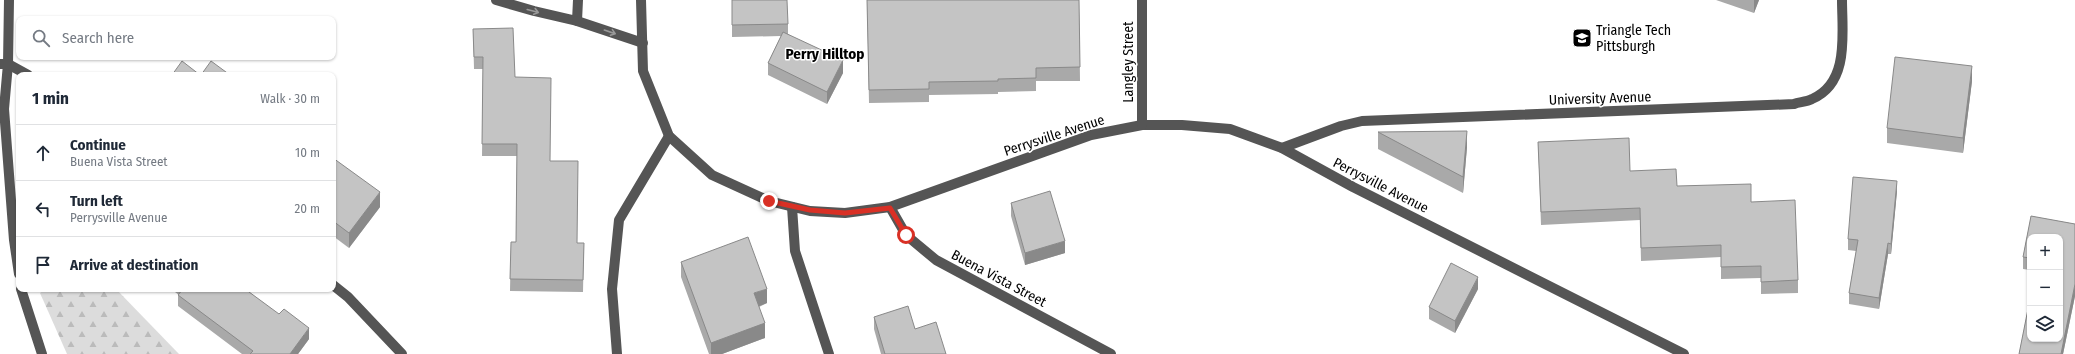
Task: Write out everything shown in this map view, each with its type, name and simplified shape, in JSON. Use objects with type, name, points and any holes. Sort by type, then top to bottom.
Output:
[{"type":"street","points":[[9,0],[4,64],[4,109],[16,254]]},
{"type":"street","points":[[496,0],[534,11],[577,20],[643,43]]},
{"type":"street","points":[[577,20],[578,0]]},
{"type":"street","name":"Perrysville Avenue","points":[[641,0],[643,72],[668,136],[712,175],[769,201],[792,207],[845,213],[890,208],[1091,135],[1142,125],[1182,125],[1230,129],[1282,148],[1360,191],[1684,354]]},
{"type":"street","name":"Langley Street","points":[[1142,0],[1142,125]]},
{"type":"street","name":"University Avenue","points":[[1282,148],[1341,126],[1362,121],[1794,104],[1812,99],[1825,90],[1835,78],[1841,59],[1842,0]]},
{"type":"street","points":[[4,64],[21,72]]},
{"type":"street","points":[[617,354],[612,289],[618,220],[668,136]]},
{"type":"street","points":[[792,207],[794,251],[829,354]]},
{"type":"street","name":"Buena Vista Street","points":[[890,208],[906,235],[936,260],[1110,354]]},
{"type":"street","points":[[336,287],[348,297],[402,354]]},
{"type":"street","points":[[22,292],[42,354]]},
{"type":"green space","points":[[119,292],[179,354],[67,354],[40,293]]},
{"type":"building","points":[[732,0],[787,0],[788,24],[732,25]]},
{"type":"building","points":[[867,0],[1079,0],[1080,67],[1036,68],[1036,78],[998,79],[998,81],[929,82],[929,89],[869,90]]},
{"type":"building","points":[[513,28],[515,77],[551,78],[550,161],[578,161],[577,243],[584,243],[583,280],[510,279],[511,242],[516,242],[517,144],[482,144],[483,57],[474,57],[473,29]]},
{"type":"building","points":[[783,32],[843,60],[827,92],[768,63]]},
{"type":"building","points":[[1895,57],[1972,66],[1963,138],[1887,128]]},
{"type":"building","points":[[182,61],[196,72],[174,72]]},
{"type":"building","points":[[211,61],[226,72],[203,72]]},
{"type":"building","points":[[1467,131],[1463,177],[1378,132]]},
{"type":"building","points":[[1629,138],[1630,171],[1676,169],[1677,186],[1751,184],[1751,202],[1795,200],[1798,280],[1761,282],[1761,266],[1721,267],[1721,245],[1641,248],[1640,208],[1541,212],[1538,142]]},
{"type":"building","points":[[336,160],[380,192],[349,233],[336,223]]},
{"type":"building","points":[[1853,177],[1897,181],[1891,244],[1888,243],[1879,298],[1849,293],[1858,240],[1848,239]]},
{"type":"building","points":[[1050,191],[1065,241],[1025,253],[1011,203]]},
{"type":"building","points":[[2031,216],[2075,224],[2075,284],[2061,354],[2019,354],[2027,314],[2027,342],[2063,342],[2063,234],[2027,234]]},
{"type":"building","points":[[2027,236],[2027,258],[2023,257]]},
{"type":"building","points":[[748,237],[767,289],[754,293],[765,323],[711,343],[681,262]]},
{"type":"building","points":[[1451,263],[1478,277],[1455,321],[1429,307]]},
{"type":"building","points":[[180,292],[249,292],[279,314],[284,309],[309,328],[290,354],[250,354],[253,351],[178,295]]},
{"type":"building","points":[[908,306],[915,329],[936,322],[946,354],[885,354],[874,317]]},
{"type":"place","name":"Triangle Tech Pittsburgh","points":[[1582,38]]},
{"type":"district","name":"Perry Hilltop","points":[[825,54]]},
{"type":"route","points":[[769,201],[810,210],[845,213],[890,208],[906,235]]}]
